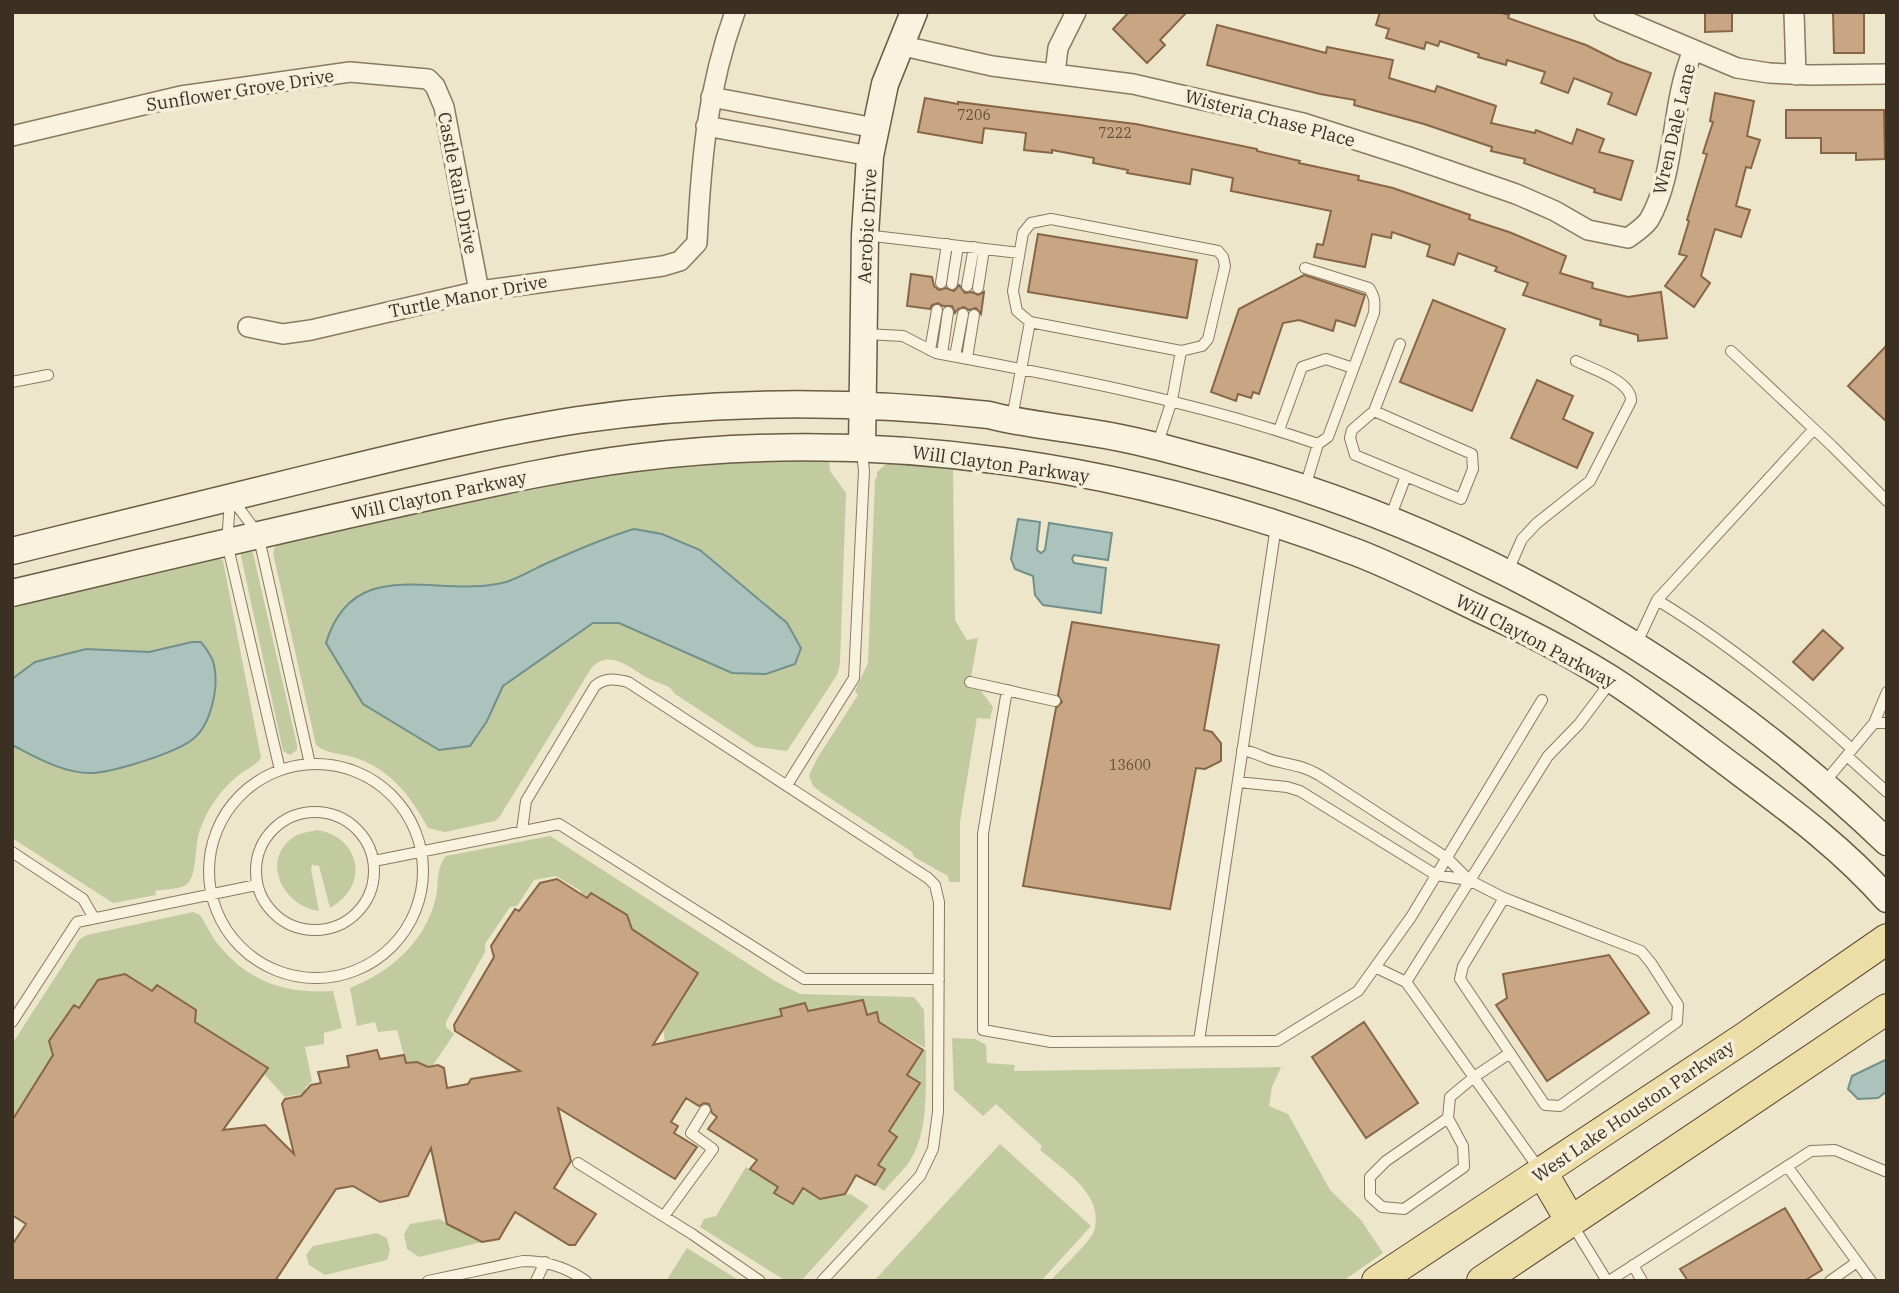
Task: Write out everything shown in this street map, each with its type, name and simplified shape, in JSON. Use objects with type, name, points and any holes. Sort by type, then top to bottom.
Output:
[{"type":"main road","name":"Aerobic Drive","points":[[862,447],[865,235],[870,156],[885,84],[914,12]]},
{"type":"main road","points":[[12,551],[503,433],[579,420],[699,408],[862,404],[989,415],[1157,446],[1304,489],[1389,520],[1507,573],[1577,610],[1722,705],[1824,784],[1887,842]]},
{"type":"main road","name":"Will Clayton Parkway","points":[[12,593],[258,534],[552,471],[633,458],[733,449],[862,447],[1036,466],[1119,481],[1276,524],[1361,554],[1501,618],[1612,680],[1796,813],[1887,899]]},
{"type":"main road","points":[[1612,680],[1635,647]]},
{"type":"main road","name":"West Lake Houston Parkway","points":[[1377,1281],[1887,939]]},
{"type":"main road","points":[[1482,1281],[1887,1009]]},
{"type":"main road","points":[[1542,1172],[1570,1220]]},
{"type":"street","points":[[735,12],[717,66],[706,126],[870,156]]},
{"type":"street","points":[[1055,73],[1058,48],[1076,12]]},
{"type":"street","points":[[1604,12],[1737,68],[1796,75],[1887,74]]},
{"type":"street","points":[[1794,12],[1796,75]]},
{"type":"street","name":"Wisteria Chase Place","points":[[899,45],[992,66],[1154,89],[1303,123],[1516,194],[1555,211],[1588,230],[1628,238]]},
{"type":"street","name":"Wren Dale Lane","points":[[1628,238],[1648,222],[1658,197],[1683,73],[1693,51]]},
{"type":"street","name":"Sunflower Grove Drive","points":[[12,136],[181,96],[350,72],[428,79]]},
{"type":"street","name":"Castle Rain Drive","points":[[428,79],[435,86],[444,107],[479,291]]},
{"type":"street","points":[[711,97],[875,128]]},
{"type":"street","name":"Turtle Manor Drive","points":[[248,327],[283,334],[311,330],[479,291],[663,266],[680,261],[697,243],[701,158],[706,126]]},
{"type":"lane","points":[[1051,219],[1218,251],[1225,266],[1208,339],[1202,346],[1181,351],[1030,322],[1017,312],[1013,302],[1019,253],[1023,233],[1031,223],[1051,219]]},
{"type":"lane","points":[[865,235],[1019,253]]},
{"type":"lane","points":[[947,284],[953,245]]},
{"type":"lane","points":[[973,287],[979,248]]},
{"type":"lane","points":[[1304,489],[1318,444],[1328,438],[1374,313],[1374,296],[1369,288],[1305,268]]},
{"type":"lane","points":[[930,350],[937,310]]},
{"type":"lane","points":[[942,354],[948,312]]},
{"type":"lane","points":[[956,356],[968,315],[967,358]]},
{"type":"lane","points":[[1012,421],[1030,322]]},
{"type":"lane","points":[[863,334],[903,336],[942,354],[1172,400],[1279,430],[1318,444]]},
{"type":"lane","points":[[1374,411],[1472,454],[1474,469],[1461,499],[1352,452],[1352,430],[1374,411],[1400,344]]},
{"type":"lane","points":[[1157,446],[1172,400],[1181,351]]},
{"type":"lane","points":[[1731,351],[1887,501]]},
{"type":"lane","points":[[1279,430],[1302,367],[1326,359],[1353,368]]},
{"type":"lane","points":[[1507,573],[1522,539],[1537,523],[1590,481],[1631,401],[1626,385],[1576,361]]},
{"type":"lane","points":[[12,382],[48,375]]},
{"type":"lane","points":[[1635,647],[1657,600],[1814,429]]},
{"type":"lane","points":[[787,785],[854,678],[864,471],[862,447]]},
{"type":"lane","points":[[1389,520],[1406,476]]},
{"type":"lane","points":[[230,497],[258,534],[310,764]]},
{"type":"lane","points":[[230,497],[227,542],[280,770]]},
{"type":"lane","points":[[1199,1041],[1276,524]]},
{"type":"lane","points":[[1657,600],[1699,625],[1787,691],[1887,792]]},
{"type":"lane","points":[[522,830],[526,801],[595,686],[609,679],[628,682],[928,878],[934,885],[939,902],[939,979],[938,1112],[933,1149],[920,1175],[822,1281]]},
{"type":"lane","points":[[1406,982],[1548,757],[1579,724],[1612,680]]},
{"type":"lane","points":[[970,682],[1055,701]]},
{"type":"lane","points":[[1007,690],[984,834],[984,1030],[1051,1042],[1278,1041],[1359,991],[1411,917],[1542,700]]},
{"type":"lane","points":[[1824,784],[1874,723],[1887,692]]},
{"type":"lane","points":[[1874,723],[1887,723]]},
{"type":"lane","points":[[1242,750],[1258,752],[1273,761],[1304,766],[1447,858],[1469,880],[1504,898],[1641,951],[1678,1005],[1677,1022],[1560,1106],[1545,1105],[1460,979],[1463,966],[1504,898]]},
{"type":"lane","points":[[310,764],[343,768],[373,780],[391,794],[405,810],[416,830],[424,870],[418,909],[403,934],[383,956],[366,967],[328,978],[309,979],[271,969],[239,946],[226,931],[217,914],[208,878],[212,843],[226,812],[250,787],[280,770],[310,764]]},
{"type":"lane","points":[[1238,782],[1300,791],[1436,876],[1469,880]]},
{"type":"lane","points":[[303,813],[332,814],[349,822],[368,843],[374,861],[374,881],[367,900],[346,922],[327,929],[307,929],[288,923],[272,911],[257,885],[256,866],[265,839],[285,819],[303,813]]},
{"type":"lane","points":[[374,861],[559,824],[804,979],[939,979]]},
{"type":"lane","points":[[12,852],[83,899],[94,918]]},
{"type":"lane","points":[[12,1022],[77,922],[257,885]]},
{"type":"lane","points":[[1376,967],[1406,982],[1542,1172]]},
{"type":"lane","points":[[1448,1118],[1386,1161],[1370,1177],[1370,1196],[1382,1207],[1404,1209],[1464,1167],[1463,1146],[1448,1118],[1450,1097],[1474,1077],[1510,1054]]},
{"type":"lane","points":[[664,1216],[713,1149],[691,1133],[705,1110]]},
{"type":"lane","points":[[1570,1220],[1608,1281],[1811,1151],[1835,1150],[1887,1172]]},
{"type":"lane","points":[[578,1163],[664,1216],[760,1281]]},
{"type":"lane","points":[[1787,1166],[1871,1281]]},
{"type":"lane","points":[[428,1281],[523,1261],[545,1262],[571,1271],[586,1281]]},
{"type":"lane","points":[[536,1281],[545,1262]]},
{"type":"lane","points":[[1829,1281],[1857,1262]]},
{"type":"lane","points":[[1633,1265],[1642,1281]]},
{"type":"green space","points":[[743,461],[829,461],[830,471],[846,493],[840,664],[837,675],[787,751],[756,747],[675,694],[668,686],[623,663],[608,659],[592,667],[495,821],[445,832],[428,828],[406,794],[378,768],[316,745],[273,553],[277,540],[538,480]]},
{"type":"green space","points":[[892,462],[953,466],[955,620],[967,640],[978,638],[969,688],[981,691],[993,707],[990,719],[977,718],[960,822],[960,882],[949,882],[948,876],[914,857],[912,852],[822,793],[813,786],[809,775],[858,695],[855,691],[868,663],[875,479],[877,472]]},
{"type":"green space","points":[[248,548],[253,553],[297,745],[297,750],[290,755],[283,751],[241,556],[240,551]]},
{"type":"green space","points":[[217,556],[223,561],[261,758],[233,779],[212,805],[199,833],[193,873],[187,884],[155,891],[156,895],[113,903],[12,838],[12,603]]},
{"type":"green space","points":[[317,830],[332,834],[343,842],[355,863],[351,888],[343,899],[330,908],[319,866],[312,865],[319,911],[296,902],[281,883],[278,872],[282,849],[291,839]]},
{"type":"green space","points":[[550,836],[775,981],[800,994],[914,997],[924,1010],[925,1048],[879,1022],[877,1012],[867,1015],[862,1000],[808,1011],[781,1009],[782,1016],[665,1042],[663,1029],[696,975],[695,971],[627,926],[627,915],[591,893],[583,904],[581,891],[556,876],[534,880],[517,906],[510,907],[485,944],[485,952],[446,1022],[446,1027],[454,1034],[433,1065],[423,1068],[417,1062],[406,1063],[397,1030],[378,1032],[375,1022],[357,1026],[350,988],[393,964],[415,941],[431,913],[439,870],[446,856]]},
{"type":"green space","points":[[193,912],[200,915],[215,940],[229,956],[255,976],[283,987],[333,991],[342,1028],[324,1033],[324,1044],[305,1047],[312,1081],[305,1088],[305,1093],[285,1097],[264,1074],[266,1066],[193,1021],[196,1010],[158,985],[148,998],[145,987],[125,974],[98,980],[83,1001],[84,1011],[74,1005],[49,1040],[57,1049],[12,1128],[12,1044],[80,939],[87,935]]},
{"type":"green space","points":[[952,1038],[975,1039],[986,1045],[987,1063],[1015,1065],[1014,1071],[1281,1067],[1272,1087],[1269,1106],[1288,1114],[1330,1190],[1361,1220],[1383,1253],[1343,1281],[1050,1281],[1092,1236],[1096,1218],[1093,1206],[1080,1184],[1040,1150],[1042,1146],[996,1104],[983,1116],[954,1090]]},
{"type":"green space","points":[[923,1050],[926,1050],[926,1093],[920,1137],[909,1162],[884,1191],[875,1185],[885,1169],[878,1165],[897,1137],[889,1131],[920,1084],[907,1075]]},
{"type":"green space","points":[[1000,1144],[1091,1226],[1041,1281],[874,1281]]},
{"type":"green space","points":[[746,1167],[778,1187],[775,1193],[793,1204],[801,1191],[806,1190],[820,1199],[850,1194],[869,1206],[801,1281],[786,1281],[700,1227],[704,1219],[716,1216]]},
{"type":"green space","points":[[439,1219],[482,1242],[419,1257],[407,1249],[404,1234],[410,1224]]},
{"type":"green space","points":[[377,1233],[387,1238],[390,1251],[387,1260],[325,1275],[309,1265],[306,1255],[313,1246]]},
{"type":"green space","points":[[687,1248],[740,1281],[666,1281]]},
{"type":"water","points":[[1018,519],[1040,522],[1037,550],[1041,553],[1045,550],[1049,523],[1112,533],[1108,560],[1074,555],[1072,559],[1074,563],[1106,568],[1101,613],[1043,605],[1035,595],[1033,576],[1015,569],[1011,559]]},
{"type":"water","points":[[634,529],[662,534],[700,550],[787,623],[801,648],[795,664],[766,674],[732,673],[619,623],[593,623],[503,686],[487,721],[470,746],[439,750],[363,704],[326,643],[339,615],[357,597],[378,588],[401,585],[480,586],[506,582],[589,545]]},
{"type":"water","points":[[201,642],[211,656],[215,684],[205,725],[185,744],[144,761],[92,773],[61,768],[12,745],[12,679],[35,662],[86,649],[149,652]]},
{"type":"water","points":[[1887,1059],[1887,1091],[1878,1098],[1858,1099],[1848,1089],[1852,1076]]},
{"type":"building","points":[[1129,12],[1187,12],[1160,40],[1165,45],[1147,63],[1113,29]]},
{"type":"building","points":[[1380,12],[1498,12],[1651,73],[1636,115],[1608,104],[1612,93],[1574,78],[1568,93],[1541,83],[1545,72],[1507,60],[1506,65],[1440,41],[1438,46],[1426,42],[1424,49],[1386,38],[1389,29],[1376,25]]},
{"type":"building","points":[[1705,12],[1732,12],[1732,31],[1705,32]]},
{"type":"building","points":[[1833,12],[1864,12],[1864,53],[1834,53]]},
{"type":"building","points":[[1217,25],[1326,53],[1327,47],[1393,60],[1389,78],[1435,92],[1437,86],[1496,106],[1491,123],[1535,133],[1536,130],[1572,144],[1577,129],[1604,139],[1599,152],[1633,161],[1621,200],[1594,192],[1595,189],[1524,163],[1525,159],[1491,151],[1492,147],[1424,124],[1354,105],[1355,100],[1320,94],[1207,65]]},
{"type":"building","points":[[1715,93],[1754,101],[1747,136],[1760,140],[1751,168],[1746,167],[1736,206],[1750,210],[1741,237],[1715,229],[1701,276],[1710,283],[1694,307],[1665,286],[1687,256],[1679,254],[1707,154],[1703,153],[1713,122],[1710,121]]},
{"type":"building","points":[[925,98],[1136,124],[1257,149],[1300,161],[1299,163],[1359,176],[1358,180],[1393,188],[1470,215],[1469,219],[1509,232],[1566,256],[1560,273],[1593,283],[1592,288],[1628,297],[1661,292],[1667,338],[1638,341],[1638,335],[1600,325],[1601,320],[1523,295],[1528,283],[1495,271],[1497,267],[1458,253],[1454,265],[1427,256],[1430,245],[1392,232],[1391,238],[1372,234],[1365,267],[1314,257],[1317,244],[1323,245],[1331,211],[1231,191],[1233,178],[1192,169],[1190,184],[1127,173],[1128,170],[1093,163],[1094,158],[1052,150],[1052,153],[1024,150],[1026,133],[984,128],[982,143],[918,132]]},
{"type":"building","points":[[1786,110],[1884,110],[1885,159],[1856,160],[1856,153],[1821,153],[1821,138],[1786,138]]},
{"type":"building","points":[[1038,234],[1197,260],[1187,318],[1028,292]]},
{"type":"building","points":[[911,274],[932,277],[934,286],[939,290],[946,288],[954,291],[959,285],[965,293],[978,295],[984,292],[981,314],[976,308],[969,310],[964,307],[955,313],[952,306],[938,303],[930,309],[907,306]]},
{"type":"building","points":[[1304,275],[1365,295],[1355,326],[1336,320],[1333,331],[1299,320],[1283,323],[1259,394],[1253,392],[1251,398],[1238,394],[1236,401],[1211,392],[1239,309]]},
{"type":"building","points":[[1433,300],[1505,329],[1472,411],[1400,382]]},
{"type":"building","points":[[1887,345],[1887,422],[1848,386]]},
{"type":"building","points":[[1537,380],[1573,396],[1563,419],[1593,433],[1577,468],[1511,438]]},
{"type":"building","points":[[1072,622],[1219,645],[1204,730],[1212,732],[1221,743],[1221,761],[1205,769],[1196,768],[1170,909],[1023,886],[1056,708],[1062,702],[1058,695]]},
{"type":"building","points":[[1823,630],[1843,648],[1813,680],[1793,662]]},
{"type":"building","points":[[557,879],[587,898],[591,893],[627,915],[632,929],[698,973],[653,1045],[782,1016],[780,1009],[805,1003],[808,1011],[863,1000],[867,1015],[877,1012],[879,1022],[923,1050],[907,1075],[920,1083],[889,1131],[897,1137],[878,1165],[885,1169],[875,1185],[856,1175],[845,1194],[820,1199],[803,1188],[793,1204],[774,1193],[778,1187],[750,1169],[757,1160],[708,1129],[717,1117],[712,1113],[709,1104],[699,1106],[686,1098],[671,1122],[678,1126],[674,1133],[697,1147],[675,1179],[558,1108],[571,1161],[554,1188],[596,1214],[575,1245],[569,1245],[515,1212],[499,1239],[482,1242],[447,1224],[431,1148],[408,1196],[380,1202],[353,1186],[336,1189],[275,1281],[12,1281],[12,1245],[26,1224],[12,1215],[13,1119],[53,1055],[49,1041],[74,1005],[79,1008],[98,980],[125,974],[152,991],[157,985],[196,1010],[195,1022],[268,1068],[223,1130],[265,1125],[294,1154],[282,1104],[285,1099],[301,1096],[311,1085],[321,1083],[318,1072],[349,1067],[347,1056],[377,1050],[380,1059],[404,1055],[406,1063],[417,1062],[428,1067],[438,1065],[444,1068],[447,1088],[468,1084],[471,1079],[520,1071],[455,1031],[454,1025],[494,957],[491,946],[515,909],[519,911],[540,883]]},
{"type":"building","points":[[1609,955],[1649,1013],[1547,1081],[1496,1005],[1507,998],[1503,974]]},
{"type":"building","points":[[1364,1022],[1418,1103],[1366,1138],[1312,1057]]},
{"type":"building","points":[[1785,1208],[1822,1270],[1804,1281],[1688,1281],[1680,1269]]}]
